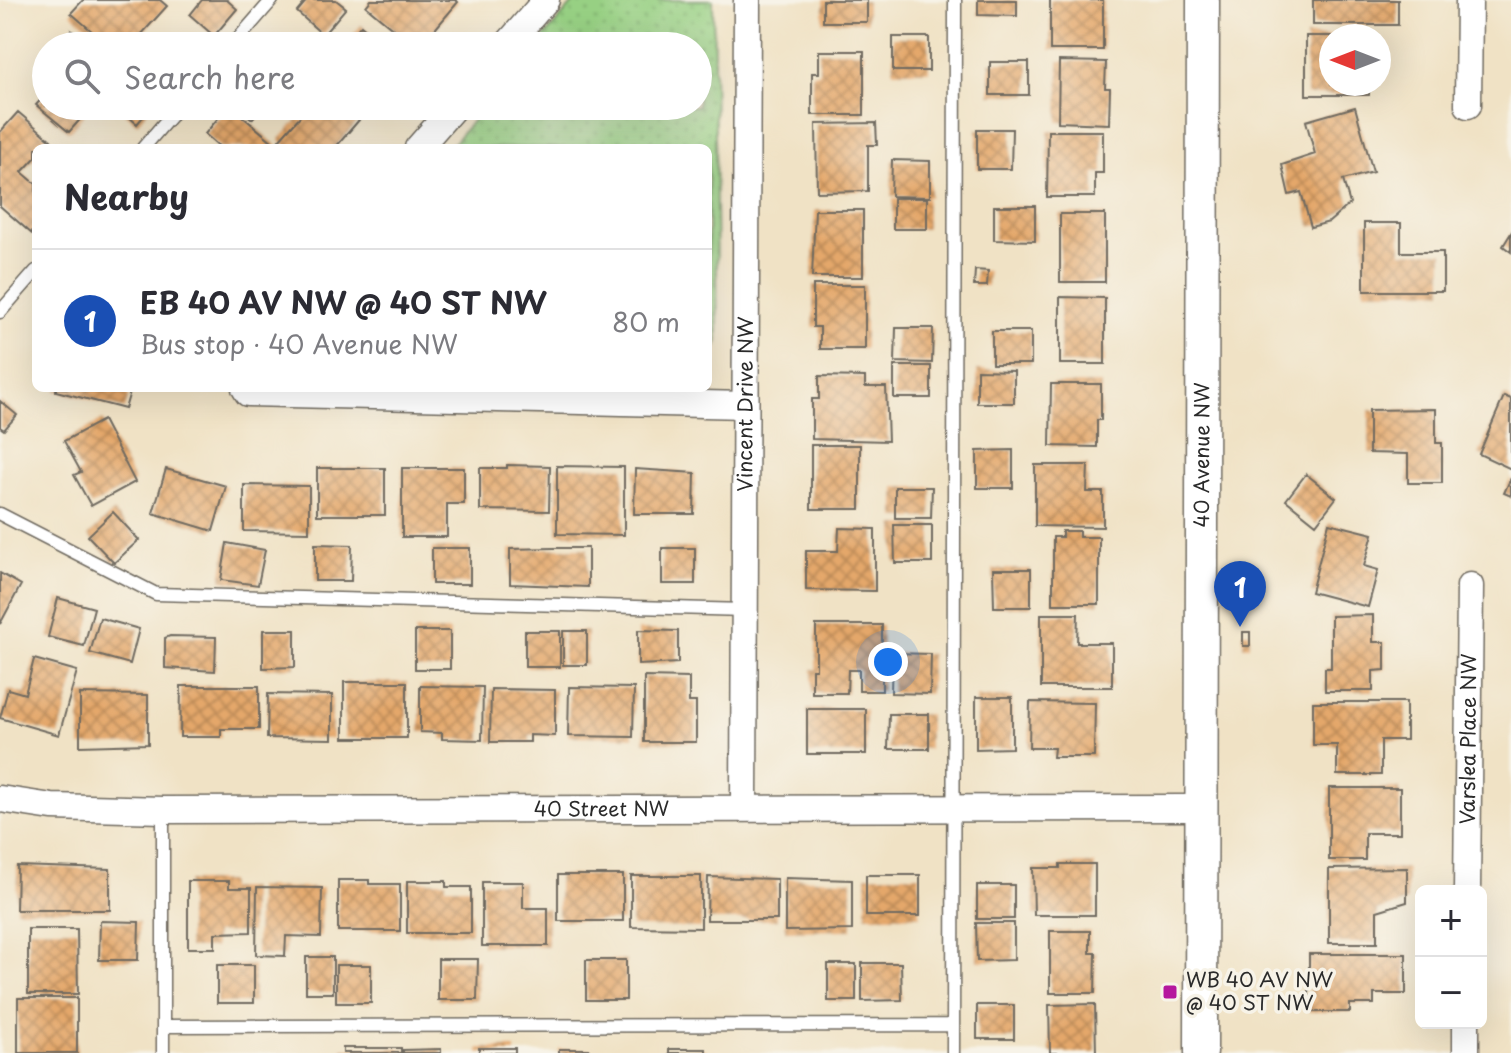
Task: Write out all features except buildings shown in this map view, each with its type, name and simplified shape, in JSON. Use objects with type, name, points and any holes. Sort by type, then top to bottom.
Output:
[{"type":"street","points":[[518,32],[546,0]]},
{"type":"street","name":"Vincent Drive NW","points":[[744,808],[747,0]]},
{"type":"street","name":"40 Avenue NW","points":[[1201,1053],[1203,0]]},
{"type":"street","points":[[1468,105],[1469,0]]},
{"type":"street","points":[[422,144],[443,120]]},
{"type":"street","points":[[247,392],[745,405]]},
{"type":"street","name":"Varslea Place NW","points":[[1467,885],[1470,586]]},
{"type":"street","name":"40 Street NW","points":[[0,799],[52,807],[163,810],[1201,808]]},
{"type":"street","points":[[1466,1029],[1466,1053]]},
{"type":"lane","points":[[244,32],[272,0]]},
{"type":"lane","points":[[953,1053],[955,0]]},
{"type":"lane","points":[[146,144],[167,120]]},
{"type":"lane","points":[[0,312],[32,276]]},
{"type":"lane","points":[[0,514],[156,594],[745,610]]},
{"type":"lane","points":[[163,810],[163,1053]]},
{"type":"lane","points":[[163,1026],[953,1025]]},
{"type":"green space","points":[[576,0],[713,0],[718,341],[712,354],[712,144],[452,144],[473,120],[712,120],[712,32],[548,32]]},
{"type":"place","name":"EB 40 AV NW @ 40 ST NW","points":[[1240,627]]},
{"type":"place","name":"WB 40 AV NW @ 40 ST NW","points":[[1170,992]]}]
